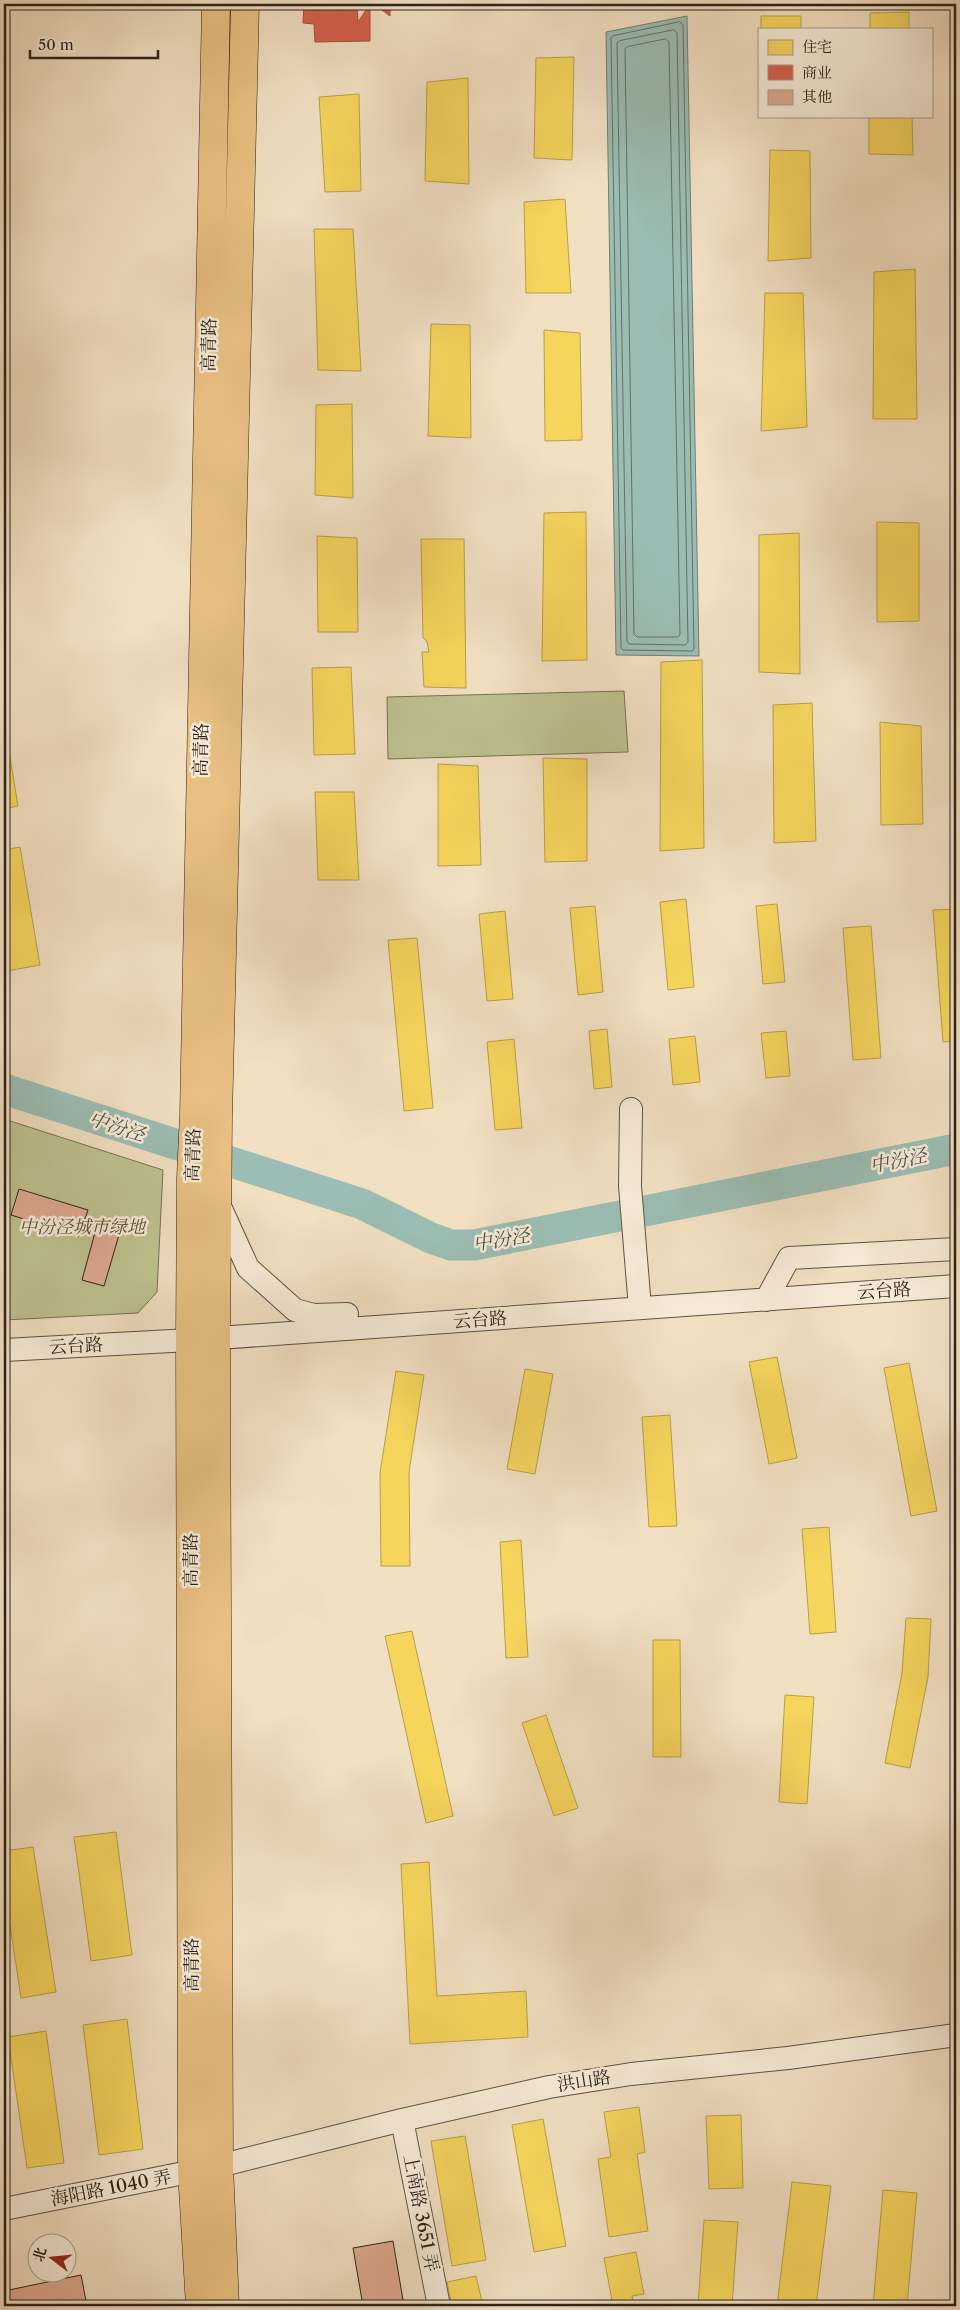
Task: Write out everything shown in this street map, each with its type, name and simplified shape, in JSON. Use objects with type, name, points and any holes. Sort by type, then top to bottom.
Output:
[{"type":"main road","name":"高青路","points":[[200,2306],[192,2171],[203,1339],[217,1192],[206,1116],[216,4]]},
{"type":"main road","name":"高青路","points":[[225,2306],[219,2166],[203,1339],[191,1177],[206,1116],[245,4]]},
{"type":"street","points":[[631,1108],[630,1186],[640,1308]]},
{"type":"street","points":[[217,1192],[248,1268],[295,1310],[314,1315],[381,1313],[408,1325]]},
{"type":"street","points":[[766,1300],[789,1258],[956,1249]]},
{"type":"street","name":"云台路","points":[[4,1350],[203,1339],[956,1286]]},
{"type":"street","name":"洪山路","points":[[219,2166],[402,2120],[588,2080],[788,2058],[956,2035]]},
{"type":"street","name":"上南路 3651 弄","points":[[402,2120],[439,2306]]},
{"type":"street","name":"海阳路 1040 弄","points":[[4,2209],[219,2166]]},
{"type":"green space","points":[[624,691],[628,752],[388,759],[387,697]]},
{"type":"green space","name":"中汾泾城市绿地","points":[[4,1119],[163,1170],[157,1292],[138,1313],[4,1320]]},
{"type":"water","points":[[687,16],[699,656],[616,655],[606,32]]},
{"type":"building: 住宅","points":[[909,12],[909,28],[870,28],[870,13]]},
{"type":"building: 住宅","points":[[761,16],[801,16],[801,28],[761,28]]},
{"type":"building: 住宅","points":[[574,57],[572,160],[534,158],[536,58]]},
{"type":"building: 住宅","points":[[468,78],[469,184],[425,181],[427,82]]},
{"type":"building: 住宅","points":[[359,94],[361,191],[325,192],[319,97]]},
{"type":"building: 住宅","points":[[869,118],[912,118],[913,155],[869,154]]},
{"type":"building: 住宅","points":[[770,150],[810,151],[811,258],[768,261]]},
{"type":"building: 住宅","points":[[565,199],[571,293],[526,293],[524,202]]},
{"type":"building: 住宅","points":[[314,229],[353,229],[361,371],[318,370]]},
{"type":"building: 住宅","points":[[915,269],[917,419],[873,419],[874,272]]},
{"type":"building: 住宅","points":[[765,293],[803,293],[807,427],[761,431]]},
{"type":"building: 住宅","points":[[431,324],[470,325],[471,438],[428,436]]},
{"type":"building: 住宅","points":[[544,330],[580,333],[582,440],[545,441]]},
{"type":"building: 住宅","points":[[352,404],[353,498],[315,495],[316,405]]},
{"type":"building: 住宅","points":[[586,512],[587,660],[542,661],[544,513]]},
{"type":"building: 住宅","points":[[877,522],[919,523],[919,621],[877,622]]},
{"type":"building: 住宅","points":[[799,533],[800,674],[759,672],[759,535]]},
{"type":"building: 住宅","points":[[317,536],[357,538],[358,632],[318,632]]},
{"type":"building: 住宅","points":[[421,539],[464,539],[466,688],[424,687],[422,652],[429,652],[427,641],[423,638]]},
{"type":"building: 住宅","points":[[702,660],[704,848],[660,851],[661,662]]},
{"type":"building: 住宅","points":[[351,667],[355,754],[314,755],[312,668]]},
{"type":"building: 住宅","points":[[812,703],[816,841],[774,843],[773,705]]},
{"type":"building: 住宅","points":[[4,721],[18,806],[4,809]]},
{"type":"building: 住宅","points":[[880,722],[921,726],[923,824],[881,825]]},
{"type":"building: 住宅","points":[[543,758],[587,759],[587,861],[545,862]]},
{"type":"building: 住宅","points":[[438,764],[478,766],[481,865],[438,866]]},
{"type":"building: 住宅","points":[[315,792],[354,792],[359,880],[318,880]]},
{"type":"building: 住宅","points":[[20,847],[40,965],[7,971],[4,951],[4,850]]},
{"type":"building: 住宅","points":[[686,899],[694,987],[668,990],[660,902]]},
{"type":"building: 住宅","points":[[777,904],[785,982],[763,984],[756,906]]},
{"type":"building: 住宅","points":[[595,906],[603,992],[578,995],[570,908]]},
{"type":"building: 住宅","points":[[956,909],[956,1041],[943,1042],[933,910]]},
{"type":"building: 住宅","points":[[505,911],[513,999],[487,1001],[479,914]]},
{"type":"building: 住宅","points":[[871,926],[881,1058],[853,1060],[843,928]]},
{"type":"building: 住宅","points":[[417,938],[433,1108],[404,1111],[388,940]]},
{"type":"building: 住宅","points":[[607,1029],[612,1087],[594,1089],[589,1031]]},
{"type":"building: 住宅","points":[[786,1031],[790,1076],[766,1078],[761,1033]]},
{"type":"building: 住宅","points":[[695,1036],[700,1082],[673,1085],[669,1039]]},
{"type":"building: 住宅","points":[[514,1039],[522,1128],[495,1130],[487,1042]]},
{"type":"building: 住宅","points":[[777,1357],[797,1458],[769,1464],[749,1362]]},
{"type":"building: 住宅","points":[[909,1363],[937,1511],[911,1516],[884,1368]]},
{"type":"building: 住宅","points":[[525,1369],[553,1374],[535,1474],[507,1469]]},
{"type":"building: 住宅","points":[[396,1371],[424,1375],[409,1472],[410,1566],[381,1566],[380,1473]]},
{"type":"building: 住宅","points":[[670,1415],[677,1526],[649,1527],[642,1417]]},
{"type":"building: 住宅","points":[[829,1527],[836,1632],[810,1634],[802,1529]]},
{"type":"building: 住宅","points":[[521,1540],[528,1657],[506,1658],[500,1542]]},
{"type":"building: 住宅","points":[[906,1618],[931,1619],[928,1677],[910,1768],[885,1763],[902,1673]]},
{"type":"building: 住宅","points":[[412,1631],[453,1816],[426,1823],[385,1636]]},
{"type":"building: 住宅","points":[[653,1640],[680,1640],[681,1757],[653,1757]]},
{"type":"building: 住宅","points":[[785,1695],[814,1697],[807,1804],[779,1802]]},
{"type":"building: 住宅","points":[[546,1715],[578,1808],[554,1816],[522,1723]]},
{"type":"building: 住宅","points":[[116,1832],[132,1955],[91,1961],[74,1837]]},
{"type":"building: 住宅","points":[[33,1847],[56,1992],[21,1998],[4,1885],[4,1851]]},
{"type":"building: 住宅","points":[[429,1862],[437,1996],[526,1991],[528,2037],[410,2044],[401,1864]]},
{"type":"building: 住宅","points":[[127,2019],[143,2149],[99,2155],[83,2025]]},
{"type":"building: 住宅","points":[[46,2031],[64,2163],[27,2168],[8,2037]]},
{"type":"building: 住宅","points":[[639,2107],[645,2152],[637,2154],[648,2231],[609,2237],[598,2159],[611,2157],[604,2112]]},
{"type":"building: 住宅","points":[[741,2115],[743,2188],[709,2189],[706,2116]]},
{"type":"building: 住宅","points":[[543,2119],[566,2246],[534,2252],[512,2125]]},
{"type":"building: 住宅","points":[[465,2136],[486,2260],[452,2266],[431,2141]]},
{"type":"building: 住宅","points":[[792,2182],[831,2186],[816,2306],[777,2306]]},
{"type":"building: 住宅","points":[[883,2190],[917,2193],[907,2306],[873,2306]]},
{"type":"building: 住宅","points":[[704,2220],[738,2222],[732,2306],[698,2306]]},
{"type":"building: 住宅","points":[[636,2252],[644,2294],[632,2296],[634,2306],[597,2306],[596,2303],[612,2300],[604,2258]]},
{"type":"building: 住宅","points":[[476,2276],[483,2306],[452,2306],[447,2282]]},
{"type":"building: 商业","points":[[304,4],[357,4],[358,22],[370,4],[370,41],[315,42],[314,24],[303,23]]},
{"type":"building: 商业","points":[[374,4],[390,4],[390,16]]},
{"type":"building: 其他","points":[[19,1189],[88,1210],[79,1236],[11,1215]]},
{"type":"building: 其他","points":[[96,1229],[119,1235],[104,1286],[82,1280]]},
{"type":"building: 其他","points":[[393,2241],[404,2306],[363,2306],[353,2248]]},
{"type":"building: 其他","points":[[81,2275],[87,2306],[4,2306],[4,2291],[47,2282],[78,2282],[78,2276]]},
{"type":"waterway","name":"中汾泾","points":[[4,1089],[362,1204],[431,1238],[451,1245],[474,1245],[956,1149]]}]
